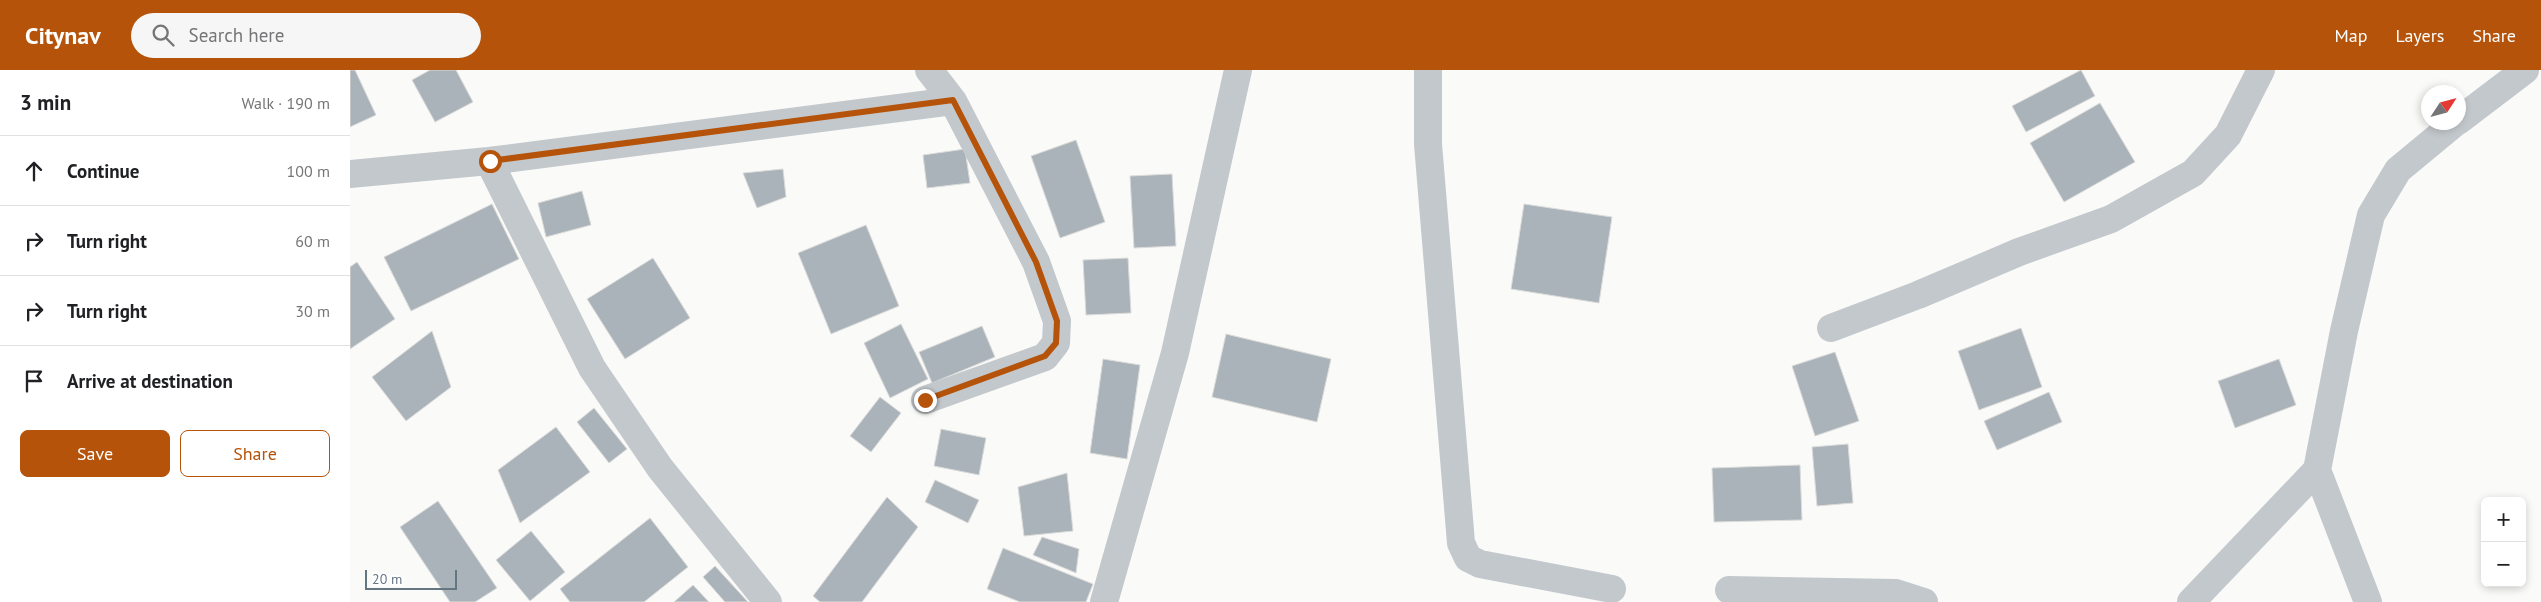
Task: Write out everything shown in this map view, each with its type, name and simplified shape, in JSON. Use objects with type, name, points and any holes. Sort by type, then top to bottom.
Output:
[{"type":"street","points":[[925,400],[1045,356],[1056,343],[1057,321],[1036,262],[953,100],[929,70]]},
{"type":"street","points":[[1104,602],[1175,353],[1238,70]]},
{"type":"street","points":[[1428,70],[1428,144],[1460,543],[1468,558],[1480,564],[1612,590]]},
{"type":"street","points":[[1831,328],[1918,295],[2019,252],[2111,219],[2193,173],[2228,135],[2260,70]]},
{"type":"street","points":[[2466,115],[2525,70]]},
{"type":"street","points":[[350,174],[490,161],[953,100]]},
{"type":"street","points":[[2368,602],[2317,470],[2344,331],[2371,215],[2398,170],[2447,130]]},
{"type":"street","points":[[490,161],[592,368],[660,468],[768,602]]},
{"type":"street","points":[[2191,602],[2317,470]]},
{"type":"street","points":[[1729,590],[1896,593],[1924,602]]},
{"type":"building","points":[[350,70],[355,70],[376,115],[350,127]]},
{"type":"building","points":[[430,70],[456,70],[473,102],[435,122],[412,80]]},
{"type":"building","points":[[2081,70],[2095,96],[2026,132],[2012,106]]},
{"type":"building","points":[[2100,103],[2135,162],[2064,202],[2030,143]]},
{"type":"building","points":[[1076,140],[1105,222],[1060,238],[1031,156]]},
{"type":"building","points":[[965,149],[970,183],[927,188],[923,155]]},
{"type":"building","points":[[783,169],[786,197],[757,208],[743,173]]},
{"type":"building","points":[[1172,174],[1176,246],[1134,248],[1130,176]]},
{"type":"building","points":[[582,191],[591,225],[546,237],[538,203]]},
{"type":"building","points":[[492,204],[519,259],[411,311],[384,257]]},
{"type":"building","points":[[1524,204],[1612,217],[1599,303],[1511,289]]},
{"type":"building","points":[[866,225],[899,306],[831,334],[798,253]]},
{"type":"building","points":[[653,258],[690,318],[625,359],[587,299]]},
{"type":"building","points":[[1128,258],[1131,313],[1086,315],[1083,260]]},
{"type":"building","points":[[357,262],[395,319],[350,349],[350,267]]},
{"type":"building","points":[[901,324],[928,379],[890,398],[864,343]]},
{"type":"building","points":[[982,326],[995,357],[932,383],[919,352]]},
{"type":"building","points":[[2021,328],[2042,387],[1979,410],[1958,351]]},
{"type":"building","points":[[432,331],[451,387],[406,421],[372,377]]},
{"type":"building","points":[[1226,334],[1331,359],[1317,422],[1212,397]]},
{"type":"building","points":[[1835,352],[1859,421],[1815,436],[1792,366]]},
{"type":"building","points":[[1103,359],[1140,365],[1127,459],[1090,453]]},
{"type":"building","points":[[2279,359],[2296,405],[2235,428],[2218,381]]},
{"type":"building","points":[[2049,392],[2062,422],[1997,450],[1984,421]]},
{"type":"building","points":[[880,397],[901,413],[871,452],[850,436]]},
{"type":"building","points":[[594,408],[627,449],[609,463],[577,422]]},
{"type":"building","points":[[556,427],[590,472],[520,523],[498,470]]},
{"type":"building","points":[[941,429],[986,438],[979,475],[934,466]]},
{"type":"building","points":[[1848,444],[1853,503],[1817,506],[1812,447]]},
{"type":"building","points":[[1800,465],[1802,520],[1714,522],[1712,468]]},
{"type":"building","points":[[1067,473],[1073,531],[1024,536],[1018,487]]},
{"type":"building","points":[[935,480],[979,500],[968,523],[925,502]]},
{"type":"building","points":[[887,497],[918,527],[862,602],[820,602],[813,596]]},
{"type":"building","points":[[438,501],[497,588],[475,602],[450,602],[400,527]]},
{"type":"building","points":[[650,518],[688,567],[644,602],[570,602],[560,589]]},
{"type":"building","points":[[531,531],[565,572],[530,601],[496,560]]},
{"type":"building","points":[[1042,537],[1079,549],[1076,573],[1033,555]]},
{"type":"building","points":[[1003,548],[1093,584],[1086,602],[1020,602],[987,589]]},
{"type":"building","points":[[715,566],[748,602],[725,602],[703,577]]},
{"type":"building","points":[[693,585],[709,602],[674,602]]},
{"type":"route","points":[[490,161],[953,100],[1036,262],[1057,321],[1056,343],[1045,356],[925,400]]}]
